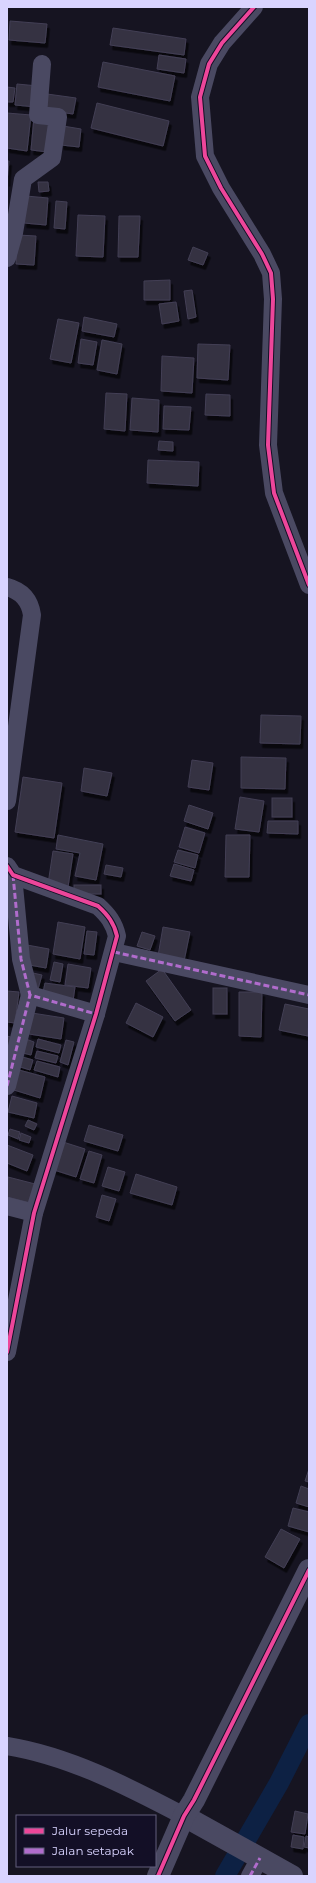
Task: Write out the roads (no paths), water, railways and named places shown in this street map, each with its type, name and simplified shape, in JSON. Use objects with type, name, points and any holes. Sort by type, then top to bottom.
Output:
[{"type":"street","points":[[254,7],[222,43],[209,64],[200,97],[205,156],[221,188],[262,254],[271,273],[273,300],[268,445],[274,492],[309,585]]},
{"type":"street","points":[[7,258],[14,233],[23,179],[52,158],[58,117],[38,115],[42,64]]},
{"type":"street","points":[[7,587],[26,598],[31,607],[32,616],[7,801]]},
{"type":"street","points":[[7,1086],[30,995],[21,959],[10,870],[98,906],[108,915],[115,927],[117,936],[114,952],[96,1014],[34,1212],[7,1352]]},
{"type":"street","points":[[114,952],[309,995]]},
{"type":"street","points":[[30,995],[96,1014]]},
{"type":"street","points":[[7,1206],[34,1212]]},
{"type":"street","points":[[158,1876],[191,1820],[194,1800],[309,1570]]},
{"type":"street","points":[[7,1746],[39,1753],[122,1784],[191,1820],[255,1863],[292,1876]]},
{"type":"waterway","points":[[225,1876],[279,1783],[309,1724]]}]
